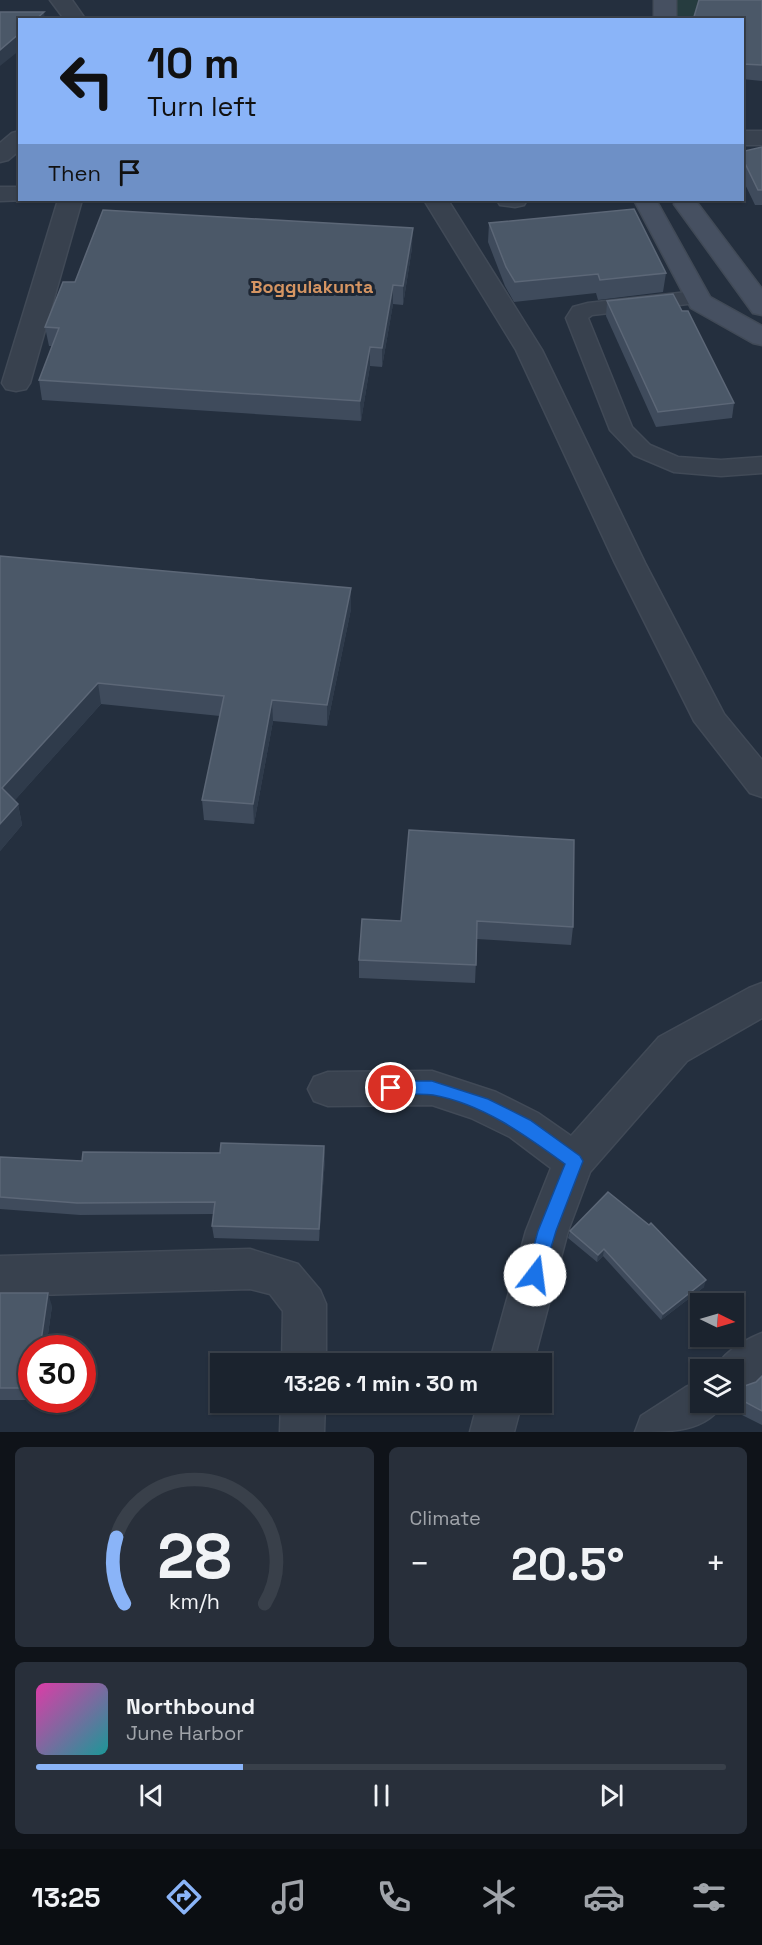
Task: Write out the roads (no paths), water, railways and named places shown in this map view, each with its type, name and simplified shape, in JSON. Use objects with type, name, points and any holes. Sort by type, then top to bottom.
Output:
[{"type":"main road","points":[[665,0],[665,18]]},
{"type":"main road","points":[[642,201],[700,302],[762,337]]},
{"type":"main road","points":[[646,201],[670,206],[688,202],[762,307]]},
{"type":"street","points":[[61,0],[74,18]]},
{"type":"street","points":[[744,138],[762,138]]},
{"type":"street","points":[[0,154],[18,140]]},
{"type":"street","points":[[744,157],[762,154]]},
{"type":"street","points":[[0,194],[18,194]]},
{"type":"street","points":[[16,383],[70,201]]},
{"type":"street","points":[[437,201],[529,350],[630,564],[711,721],[762,784]]},
{"type":"street","points":[[514,1353],[547,1231],[574,1161],[673,1049],[762,999]]},
{"type":"street","points":[[328,1089],[432,1088],[482,1104],[524,1125],[574,1161]]},
{"type":"street","points":[[0,1276],[250,1269],[283,1278],[305,1304],[304,1353]]},
{"type":"street","points":[[744,1369],[762,1354]]},
{"type":"street","points":[[657,1432],[690,1410]]},
{"type":"street","points":[[302,1432],[303,1413]]},
{"type":"street","points":[[492,1432],[497,1413]]},
{"type":"lane","points":[[697,297],[588,309],[580,312],[577,318],[622,430],[642,450],[674,464],[721,468],[762,465]]},
{"type":"district","name":"Boggulakunta","points":[[312,286]]}]
